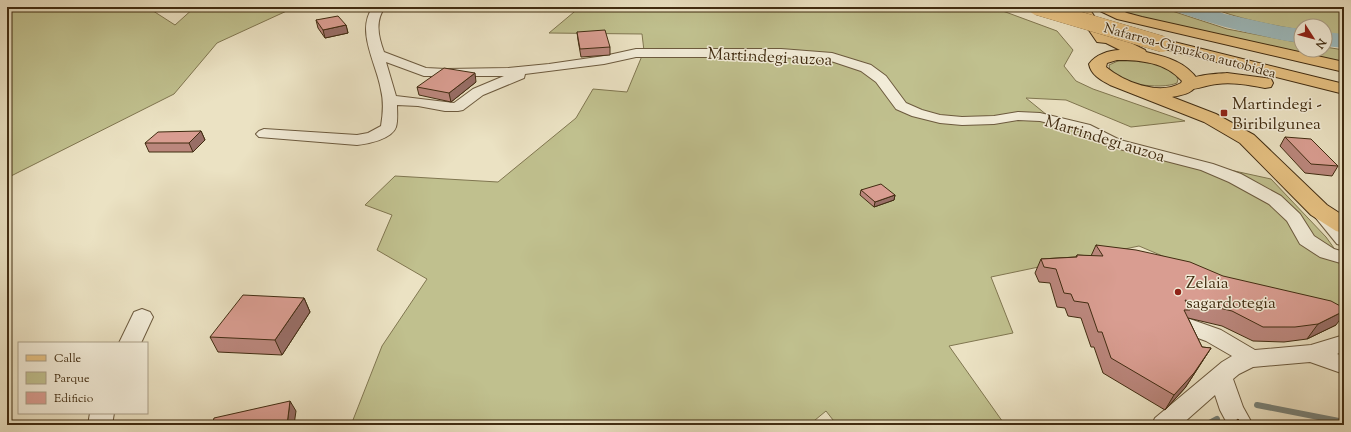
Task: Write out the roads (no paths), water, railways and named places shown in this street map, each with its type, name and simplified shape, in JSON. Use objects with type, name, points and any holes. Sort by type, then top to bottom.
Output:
[{"type":"main road","name":"Nafarroa-Gipuzkoa autobidea","points":[[1037,7],[1344,89]]},
{"type":"main road","name":"Nafarroa-Gipuzkoa autobidea","points":[[1062,7],[1159,39],[1230,53],[1344,79]]},
{"type":"main road","points":[[1103,7],[1122,16],[1137,20],[1344,67]]},
{"type":"main road","points":[[1083,9],[1098,32],[1104,46],[1100,60],[1097,64],[1098,69],[1103,74],[1117,82],[1210,118]]},
{"type":"main road","points":[[1098,32],[1121,45],[1152,59],[1172,65],[1186,74],[1190,80],[1184,96],[1189,103],[1210,118],[1247,139],[1318,210],[1344,226]]},
{"type":"main road","points":[[1100,60],[1116,55],[1127,55],[1152,59]]},
{"type":"main road","points":[[1136,89],[1162,92],[1186,88],[1203,80],[1230,78],[1262,82],[1344,99]]},
{"type":"street","points":[[264,134],[328,139],[370,139],[388,128],[389,100],[387,85],[380,69],[372,26],[375,11],[379,7]]},
{"type":"street","name":"Martindegi auzoa","points":[[378,54],[424,72],[446,73],[520,71],[604,60],[636,53],[781,53],[832,58],[866,68],[881,79],[901,106],[917,113],[940,119],[962,121],[994,120],[1018,116],[1040,117],[1085,128],[1114,143],[1207,167],[1260,190],[1275,200],[1294,218],[1306,240],[1327,253],[1344,258]]},
{"type":"street","name":"Martindegi auzoa","points":[[389,100],[418,102],[445,107],[458,107],[464,100],[519,75],[520,71]]},
{"type":"street","points":[[1318,210],[1344,240]]},
{"type":"street","points":[[130,342],[142,317]]},
{"type":"street","points":[[1187,326],[1213,334],[1233,344],[1252,358]]},
{"type":"street","points":[[1164,425],[1221,377],[1228,369],[1252,358],[1311,353],[1344,343]]},
{"type":"street","points":[[1311,353],[1344,365]]},
{"type":"street","points":[[1221,377],[1232,410],[1242,425]]},
{"type":"street","points":[[100,425],[102,414]]},
{"type":"waterway","points":[[1185,7],[1219,19],[1293,35]]},
{"type":"waterway","points":[[1333,40],[1344,41]]},
{"type":"waterway","points":[[1257,405],[1344,422]]},
{"type":"waterway","points":[[1206,425],[1217,419]]},
{"type":"place","name":"Martindegi - Biribilgunea","points":[[1224,113]]},
{"type":"place","name":"Zelaia sagardotegia","points":[[1178,292]]}]
